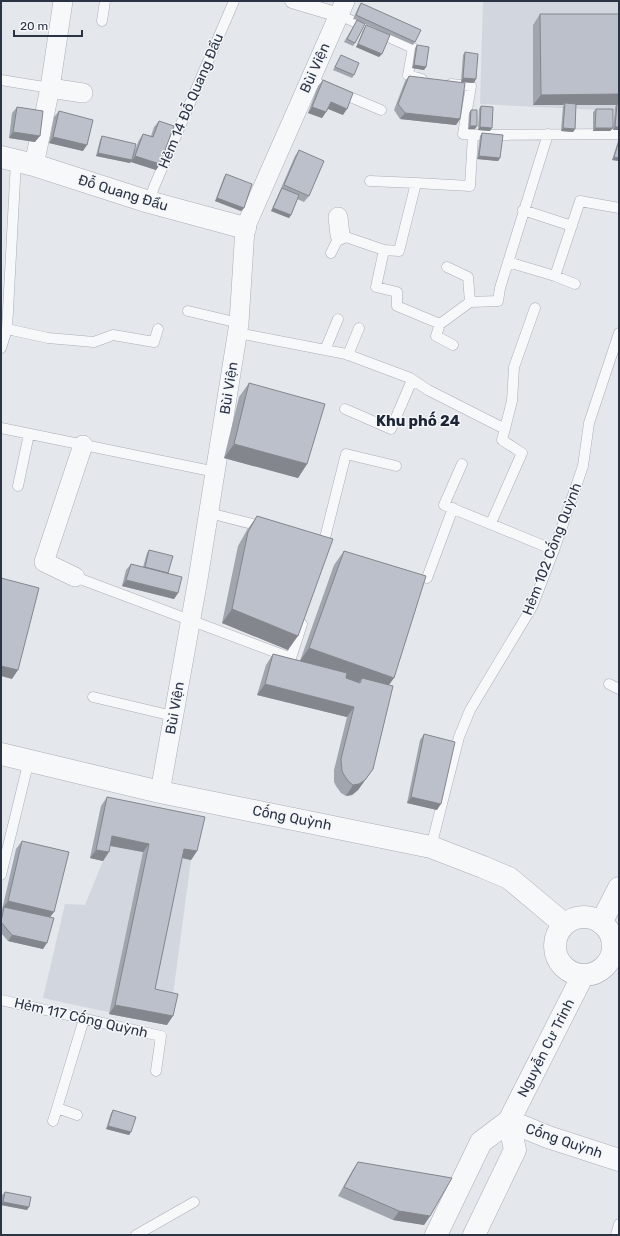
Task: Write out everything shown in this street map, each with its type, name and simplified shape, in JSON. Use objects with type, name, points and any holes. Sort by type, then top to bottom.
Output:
[{"type":"street","points":[[17,161],[50,88],[63,1]]},
{"type":"street","points":[[292,1],[342,8]]},
{"type":"street","name":"Bùi Viện","points":[[160,792],[191,621],[239,328],[245,228],[342,8]]},
{"type":"street","points":[[50,88],[84,93]]},
{"type":"street","name":"Ðỗ Quang Ðẩu","points":[[17,161],[149,202],[245,228]]},
{"type":"street","points":[[75,578],[44,562],[83,445]]},
{"type":"street","name":"Cống Quỳnh","points":[[1,754],[160,792],[431,847],[509,878],[564,924]]},
{"type":"street","points":[[601,923],[619,888]]},
{"type":"street","points":[[587,916],[595,918],[601,923],[608,930],[612,938],[613,946],[607,964],[590,974],[583,975],[568,971],[558,960],[555,951],[555,941],[558,932],[564,924],[573,918],[587,916]]},
{"type":"street","name":"Nguyễn Cư Trinh","points":[[436,1235],[455,1187],[481,1142],[509,1121],[583,975]]},
{"type":"street","points":[[474,1235],[515,1150],[509,1121]]},
{"type":"street","name":"Cống Quỳnh","points":[[509,1121],[548,1137],[619,1160]]},
{"type":"lane","points":[[102,21],[105,1]]},
{"type":"lane","name":"Hẻm 14 Ðỗ Quang Ðẩu","points":[[149,202],[154,187],[234,1]]},
{"type":"lane","points":[[342,8],[412,48],[408,75],[435,81],[471,86],[468,134],[470,186],[370,182]]},
{"type":"lane","points":[[1,80],[50,88]]},
{"type":"lane","points":[[310,80],[381,110]]},
{"type":"lane","points":[[468,134],[619,134]]},
{"type":"lane","points":[[453,345],[436,336],[440,324],[470,302],[498,301],[500,288],[523,210],[548,134]]},
{"type":"lane","points":[[1,349],[7,329],[17,161]]},
{"type":"lane","points":[[331,253],[339,226],[384,250],[399,251],[416,183]]},
{"type":"lane","points":[[555,276],[580,200],[619,208]]},
{"type":"lane","points":[[523,210],[572,226]]},
{"type":"lane","points":[[384,250],[376,287],[397,292],[397,306],[440,324]]},
{"type":"lane","points":[[508,262],[555,276],[575,284]]},
{"type":"lane","points":[[447,267],[468,276],[470,302]]},
{"type":"lane","points":[[491,523],[522,453],[502,440],[512,401],[514,366],[535,308]]},
{"type":"lane","points":[[188,310],[239,328],[348,355],[412,380],[428,390],[505,429]]},
{"type":"lane","points":[[325,350],[338,319]]},
{"type":"lane","points":[[348,355],[359,328]]},
{"type":"lane","points":[[7,329],[48,338],[94,342],[113,335],[154,342],[158,329]]},
{"type":"lane","name":"Hẻm 102 Cống Quỳnh","points":[[431,847],[459,737],[470,710],[532,607],[554,550],[583,466],[589,423],[619,333]]},
{"type":"lane","points":[[345,409],[391,428],[412,380]]},
{"type":"lane","points":[[1,428],[216,472]]},
{"type":"lane","points":[[18,486],[29,434]]},
{"type":"lane","points":[[309,538],[324,542],[346,454],[396,466]]},
{"type":"lane","points":[[462,464],[444,505],[554,550]]},
{"type":"lane","points":[[427,578],[453,508]]},
{"type":"lane","points":[[209,513],[271,528]]},
{"type":"lane","points":[[75,578],[291,658],[304,616]]},
{"type":"lane","points":[[609,684],[619,689]]},
{"type":"lane","points":[[93,697],[173,716]]},
{"type":"lane","points":[[1,875],[29,760]]},
{"type":"lane","name":"Hẻm 117 Cống Quỳnh","points":[[1,1000],[161,1036],[156,1072]]},
{"type":"lane","points":[[53,1121],[84,1019]]},
{"type":"lane","points":[[57,1108],[77,1115]]},
{"type":"lane","points":[[136,1235],[194,1202]]},
{"type":"lane","points":[[616,1235],[619,1224]]},
{"type":"shaded area","points":[[483,1],[619,1],[619,111],[480,104]]},
{"type":"shaded area","points":[[101,806],[199,825],[191,860],[172,1002],[167,1025],[43,998],[65,904],[85,905],[103,861],[90,858]]},
{"type":"building","points":[[361,3],[421,30],[415,42],[356,15]]},
{"type":"building","points":[[540,14],[619,14],[619,94],[541,95]]},
{"type":"building","points":[[357,20],[365,24],[355,43],[347,39]]},
{"type":"building","points":[[366,25],[390,35],[382,54],[358,44]]},
{"type":"building","points":[[417,45],[429,47],[426,67],[414,65]]},
{"type":"building","points":[[465,52],[478,54],[476,79],[463,78]]},
{"type":"building","points":[[341,55],[359,63],[354,75],[335,67]]},
{"type":"building","points":[[409,76],[465,83],[460,119],[405,113],[398,104]]},
{"type":"building","points":[[323,80],[353,93],[347,109],[331,102],[326,112],[312,107]]},
{"type":"building","points":[[565,103],[576,104],[575,129],[563,128]]},
{"type":"building","points":[[617,104],[619,104],[619,127],[615,127]]},
{"type":"building","points":[[481,106],[493,107],[492,128],[480,127]]},
{"type":"building","points":[[17,107],[43,111],[40,136],[13,132]]},
{"type":"building","points":[[596,109],[613,109],[613,128],[595,128]]},
{"type":"building","points":[[471,110],[477,110],[477,126],[470,126]]},
{"type":"building","points":[[59,111],[93,120],[87,145],[53,137]]},
{"type":"building","points":[[159,121],[174,126],[160,164],[135,156],[143,134],[153,137]]},
{"type":"building","points":[[482,133],[503,135],[500,158],[479,156]]},
{"type":"building","points":[[102,136],[136,144],[132,160],[98,153]]},
{"type":"building","points":[[619,141],[619,158],[614,157]]},
{"type":"building","points":[[299,150],[324,161],[309,196],[284,185]]},
{"type":"building","points":[[226,174],[252,184],[244,208],[217,198]]},
{"type":"building","points":[[282,188],[299,195],[291,215],[273,208]]},
{"type":"building","points":[[249,383],[325,404],[307,464],[234,444]]},
{"type":"building","points":[[257,516],[333,539],[298,636],[232,609],[248,532]]},
{"type":"building","points":[[149,550],[173,556],[168,573],[145,567]]},
{"type":"building","points":[[344,551],[426,576],[394,678],[309,648]]},
{"type":"building","points":[[131,564],[182,577],[178,593],[126,580]]},
{"type":"building","points":[[1,578],[39,588],[18,670],[1,666]]},
{"type":"building","points":[[273,654],[347,673],[346,678],[360,683],[362,678],[393,686],[373,769],[365,780],[359,784],[353,785],[349,782],[342,771],[341,759],[354,707],[265,684]]},
{"type":"building","points":[[424,734],[455,742],[441,804],[411,797]]},
{"type":"building","points":[[107,797],[205,817],[197,851],[184,849],[155,989],[178,994],[173,1016],[115,1005],[149,844],[112,836],[109,852],[96,850]]},
{"type":"building","points":[[22,841],[69,852],[54,912],[8,901]]},
{"type":"building","points":[[4,907],[54,918],[47,943],[12,935],[1,922]]},
{"type":"building","points":[[113,1110],[136,1117],[131,1132],[108,1126]]},
{"type":"building","points":[[358,1162],[452,1178],[430,1216],[399,1211],[344,1187]]},
{"type":"building","points":[[5,1192],[31,1197],[29,1207],[3,1202]]},
{"type":"district","name":"Khu phố 24","points":[[418,421]]}]
